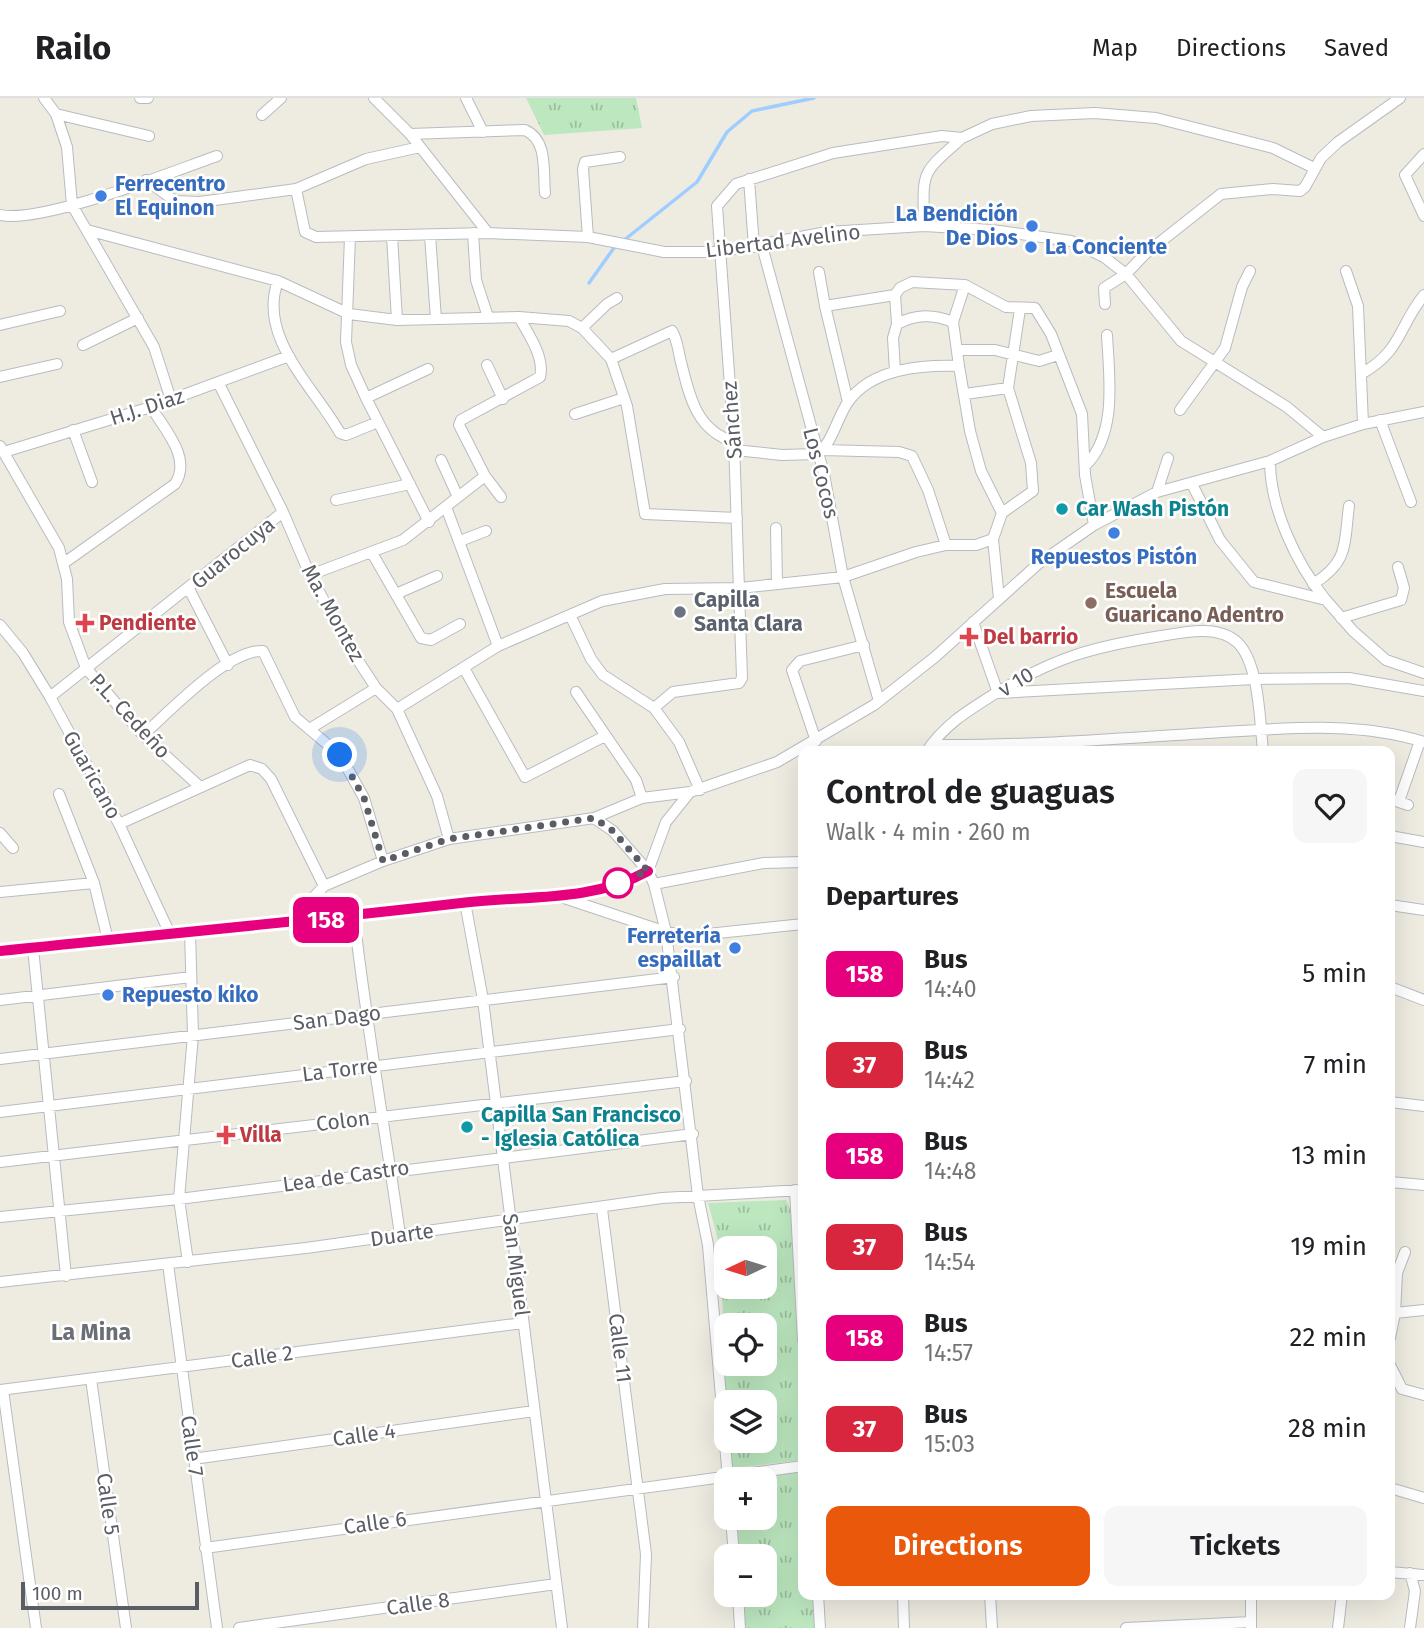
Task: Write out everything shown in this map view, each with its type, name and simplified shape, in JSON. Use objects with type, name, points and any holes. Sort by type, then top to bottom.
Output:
[{"type":"street","points":[[44,98],[56,114],[68,147],[72,205],[159,358],[171,400]]},
{"type":"street","points":[[140,98],[148,98]]},
{"type":"street","points":[[262,116],[281,98]]},
{"type":"street","points":[[374,98],[410,134],[488,233]]},
{"type":"street","points":[[466,98],[484,132]]},
{"type":"street","points":[[1105,304],[1104,288],[1126,274],[1145,254],[1221,194],[1273,188],[1300,191],[1305,187],[1314,168],[1338,142],[1400,98]]},
{"type":"street","points":[[923,226],[923,185],[929,166],[962,138],[992,124],[1031,116],[1094,113],[1156,118],[1273,148],[1314,168]]},
{"type":"street","points":[[56,114],[149,136]]},
{"type":"street","points":[[410,134],[525,130],[538,138],[545,193]]},
{"type":"street","points":[[749,179],[833,153],[942,136],[962,138]]},
{"type":"street","points":[[146,180],[168,198],[182,202],[296,189],[366,159],[420,147]]},
{"type":"street","points":[[1424,154],[1405,175],[1424,216]]},
{"type":"street","points":[[0,215],[24,215],[72,205],[217,156]]},
{"type":"street","points":[[589,237],[583,169],[585,162],[620,157]]},
{"type":"street","name":"Los Cocos","points":[[749,179],[758,246],[820,452],[843,577],[879,701]]},
{"type":"street","name":"Sánchez","points":[[654,708],[673,692],[738,683],[742,677],[734,446],[717,206],[736,184],[749,179]]},
{"type":"street","name":"Libertad Avelino","points":[[296,189],[305,232],[316,237],[473,233],[589,237],[633,248],[664,252],[719,253],[827,232],[923,226],[992,230],[1072,241],[1104,257],[1126,274],[1181,341],[1287,407],[1323,437]]},
{"type":"street","points":[[87,230],[278,281],[349,314],[397,320],[545,317],[569,321],[582,328],[611,359],[624,398],[646,514],[737,518]]},
{"type":"street","points":[[473,233],[475,280],[488,317]]},
{"type":"street","points":[[430,235],[436,319]]},
{"type":"street","points":[[392,236],[397,320]]},
{"type":"street","points":[[350,237],[348,353],[366,398],[429,522]]},
{"type":"street","points":[[1180,410],[1225,348],[1242,287],[1250,271]]},
{"type":"street","points":[[1346,271],[1358,306],[1363,424]]},
{"type":"street","points":[[818,272],[848,402]]},
{"type":"street","points":[[278,281],[271,300],[272,321],[289,356],[320,399],[340,433],[346,435],[378,422]]},
{"type":"street","points":[[825,306],[897,291],[912,282],[965,285],[978,295],[1020,309],[1035,308],[1042,316],[1082,414],[1085,466],[1094,525]]},
{"type":"street","points":[[965,285],[953,321],[959,366],[970,431],[981,471],[1002,513]]},
{"type":"street","points":[[895,370],[893,338],[897,324],[897,291]]},
{"type":"street","points":[[1361,374],[1389,354],[1412,309],[1424,295]]},
{"type":"street","points":[[582,328],[617,298]]},
{"type":"street","points":[[999,599],[993,539],[1002,513],[1032,491],[1031,463],[1008,388],[1020,309]]},
{"type":"street","points":[[0,325],[60,311]]},
{"type":"street","points":[[897,324],[909,318],[923,316],[939,316],[953,321]]},
{"type":"street","points":[[501,497],[485,476],[459,425],[461,420],[540,377],[542,369],[519,317]]},
{"type":"street","points":[[83,345],[138,318]]},
{"type":"street","points":[[611,359],[672,331],[689,392],[703,422],[716,436],[734,446],[782,455],[900,452],[912,456],[928,490],[946,545]]},
{"type":"street","points":[[1085,466],[1093,458],[1108,417],[1107,335]]},
{"type":"street","points":[[958,350],[995,350],[1040,361],[1058,355]]},
{"type":"street","name":"H.J. Diaz","points":[[2,449],[151,407],[289,356]]},
{"type":"street","points":[[0,377],[57,364]]},
{"type":"street","points":[[487,365],[503,399]]},
{"type":"street","points":[[820,452],[848,402],[871,380],[895,370],[959,366]]},
{"type":"street","points":[[366,398],[428,369]]},
{"type":"street","name":"Ma. Montez","points":[[219,384],[284,512],[310,575],[348,645],[376,688],[397,709],[437,796],[449,839]]},
{"type":"street","points":[[965,394],[1008,388]]},
{"type":"street","points":[[575,414],[624,398]]},
{"type":"street","points":[[64,563],[165,492],[181,475],[182,464],[175,447],[151,407]]},
{"type":"street","points":[[807,746],[879,701],[974,622],[1038,564],[1094,525],[1157,492],[1270,461],[1323,437],[1363,424],[1424,412]]},
{"type":"street","points":[[1380,420],[1411,502]]},
{"type":"street","points":[[73,430],[92,482]]},
{"type":"street","name":"P.L. Cedeño","points":[[2,449],[59,548],[64,563],[69,622],[86,668],[144,735],[198,785]]},
{"type":"street","points":[[1157,492],[1168,457]]},
{"type":"street","points":[[441,460],[458,497]]},
{"type":"street","points":[[1270,461],[1270,479],[1275,496],[1289,536],[1313,584],[1341,618],[1385,660],[1424,673]]},
{"type":"street","points":[[310,575],[403,540],[485,476]]},
{"type":"street","points":[[336,500],[410,484]]},
{"type":"street","points":[[1192,484],[1220,540],[1254,582],[1326,600]]},
{"type":"street","points":[[1313,584],[1338,565],[1343,554],[1349,506]]},
{"type":"street","points":[[446,507],[498,646]]},
{"type":"street","name":"Guarocuya","points":[[50,697],[284,512]]},
{"type":"street","points":[[776,528],[777,584]]},
{"type":"street","points":[[460,541],[486,531]]},
{"type":"street","points":[[397,709],[465,670],[498,646],[602,601],[665,589],[740,588],[843,577],[946,545],[976,545],[993,539]]},
{"type":"street","points":[[372,553],[421,638],[426,641],[460,624]]},
{"type":"street","points":[[1341,618],[1401,600],[1404,588],[1398,567]]},
{"type":"street","points":[[396,594],[437,576]]},
{"type":"street","points":[[189,589],[228,665]]},
{"type":"street","points":[[570,615],[591,659],[603,675],[654,708],[679,742],[695,791]]},
{"type":"street","points":[[974,622],[998,693],[1254,679],[1349,678],[1424,691]]},
{"type":"street","name":"Guaricano","points":[[0,625],[23,653],[50,697],[120,824],[170,934]]},
{"type":"street","name":"v 10","points":[[931,746],[965,711],[1046,664],[1083,651],[1191,631],[1218,632],[1237,642],[1247,657],[1254,679],[1262,746]]},
{"type":"street","points":[[816,741],[792,670],[800,661],[864,645]]},
{"type":"street","points":[[144,735],[181,700],[228,665],[254,650],[263,651],[300,724],[311,728],[340,755],[364,798],[383,861]]},
{"type":"street","points":[[465,670],[522,774],[529,776],[605,736]]},
{"type":"street","points":[[311,728],[376,688]]},
{"type":"street","points":[[576,692],[636,780],[642,798]]},
{"type":"street","points":[[997,746],[1261,730],[1361,730],[1396,733],[1422,741],[1399,802]]},
{"type":"street","points":[[289,924],[324,886],[383,861],[449,839],[594,818],[642,798],[695,791],[777,762],[798,751]]},
{"type":"street","points":[[120,824],[198,785],[250,765],[262,769],[271,779],[324,886]]},
{"type":"street","points":[[0,951],[289,924],[465,902],[564,898],[635,879],[648,871],[666,822],[695,791]]},
{"type":"street","points":[[59,793],[94,883],[108,940]]},
{"type":"street","points":[[594,818],[613,831],[648,871],[666,932],[674,977],[698,1196],[708,1245],[726,1467]]},
{"type":"street","points":[[0,833],[13,848]]},
{"type":"street","points":[[1395,837],[1424,842]]},
{"type":"street","points":[[654,884],[764,863],[798,862]]},
{"type":"street","points":[[0,892],[94,883]]},
{"type":"street","points":[[564,898],[666,932],[689,936],[798,925]]},
{"type":"street","name":"San Miguel","points":[[465,902],[483,1000],[562,1628]]},
{"type":"street","points":[[1395,906],[1424,910]]},
{"type":"street","points":[[354,916],[365,1014],[376,1066],[400,1235]]},
{"type":"street","points":[[188,1262],[179,1199],[193,1035],[190,932]]},
{"type":"street","points":[[33,948],[66,1276]]},
{"type":"street","points":[[0,1000],[191,977]]},
{"type":"street","name":"San Dago","points":[[0,1059],[674,977]]},
{"type":"street","points":[[1395,989],[1424,1000]]},
{"type":"street","name":"La Torre","points":[[0,1112],[680,1029]]},
{"type":"street","name":"Colon","points":[[0,1162],[686,1081]]},
{"type":"street","points":[[1395,1103],[1424,1106]]},
{"type":"street","name":"Lea de Castro","points":[[0,1217],[179,1199],[390,1170],[693,1134]]},
{"type":"street","points":[[1395,1182],[1424,1185]]},
{"type":"street","name":"Duarte","points":[[0,1282],[188,1262],[698,1196],[798,1190]]},
{"type":"street","name":"Calle 11","points":[[602,1209],[646,1554],[643,1628]]},
{"type":"street","points":[[1395,1271],[1405,1252]]},
{"type":"street","name":"Calle 7","points":[[168,1264],[217,1628]]},
{"type":"street","points":[[1395,1313],[1424,1310]]},
{"type":"street","name":"Calle 2","points":[[2,1390],[523,1323]]},
{"type":"street","points":[[1395,1375],[1402,1389],[1424,1395]]},
{"type":"street","name":"Calle 5","points":[[91,1379],[126,1628]]},
{"type":"street","points":[[2,1390],[36,1628]]},
{"type":"street","name":"Calle 4","points":[[193,1459],[534,1411]]},
{"type":"street","name":"Calle 6","points":[[777,1470],[798,1467]]},
{"type":"street","name":"Calle 6","points":[[205,1548],[638,1486],[714,1478]]},
{"type":"street","points":[[1395,1489],[1424,1497]]},
{"type":"street","points":[[1395,1572],[1424,1575]]},
{"type":"street","points":[[1410,1573],[1415,1591],[1410,1628]]},
{"type":"street","name":"Calle 8","points":[[239,1628],[556,1584]]},
{"type":"street","points":[[818,1600],[820,1628]]},
{"type":"street","points":[[903,1600],[904,1628]]},
{"type":"street","points":[[990,1600],[992,1628]]},
{"type":"street","points":[[1126,1628],[1251,1625],[1251,1600]]},
{"type":"street","points":[[1338,1628],[1341,1600]]},
{"type":"street","points":[[738,1607],[740,1628]]},
{"type":"green space","points":[[526,98],[636,98],[642,128],[544,135]]},
{"type":"green space","points":[[786,1200],[796,1220],[798,1254],[798,1461],[727,1467],[726,1453],[777,1453],[777,1390],[725,1390],[724,1376],[777,1376],[777,1313],[723,1313],[722,1299],[777,1299],[777,1236],[717,1236],[708,1203]]},
{"type":"green space","points":[[798,1467],[798,1600],[818,1600],[820,1628],[742,1628],[741,1607],[777,1607],[777,1544],[736,1544],[735,1530],[777,1530],[777,1471]]},
{"type":"waterway","points":[[623,241],[697,182],[727,132],[752,111],[814,98]]},
{"type":"waterway","points":[[589,283],[616,245]]},
{"type":"bus line","name":"158","points":[[0,951],[289,924],[465,902],[564,898],[635,879],[648,871]]},
{"type":"place","name":"Ferrecentro El Equinon","points":[[101,196]]},
{"type":"place","name":"La Bendición De Dios","points":[[1032,226]]},
{"type":"place","name":"La Conciente","points":[[1031,247]]},
{"type":"place","name":"Car Wash Pistón","points":[[1062,509]]},
{"type":"place","name":"Repuestos Pistón","points":[[1114,533]]},
{"type":"place","name":"Escuela Guaricano Adentro","points":[[1091,603]]},
{"type":"place","name":"Capilla Santa Clara","points":[[680,612]]},
{"type":"place","name":"Pendiente","points":[[85,623]]},
{"type":"place","name":"Del barrio","points":[[969,637]]},
{"type":"place","name":"Ferretería espaillat","points":[[735,948]]},
{"type":"place","name":"Repuesto kiko","points":[[108,995]]},
{"type":"place","name":"Capilla San Francisco - Iglesia Católica","points":[[467,1127]]},
{"type":"place","name":"Villa","points":[[226,1135]]},
{"type":"district","name":"La Mina","points":[[91,1332]]},
{"type":"route","points":[[340,755],[364,798],[379,838],[383,861],[449,839],[594,818],[613,831],[648,871],[635,879],[611,885],[618,883]]}]
